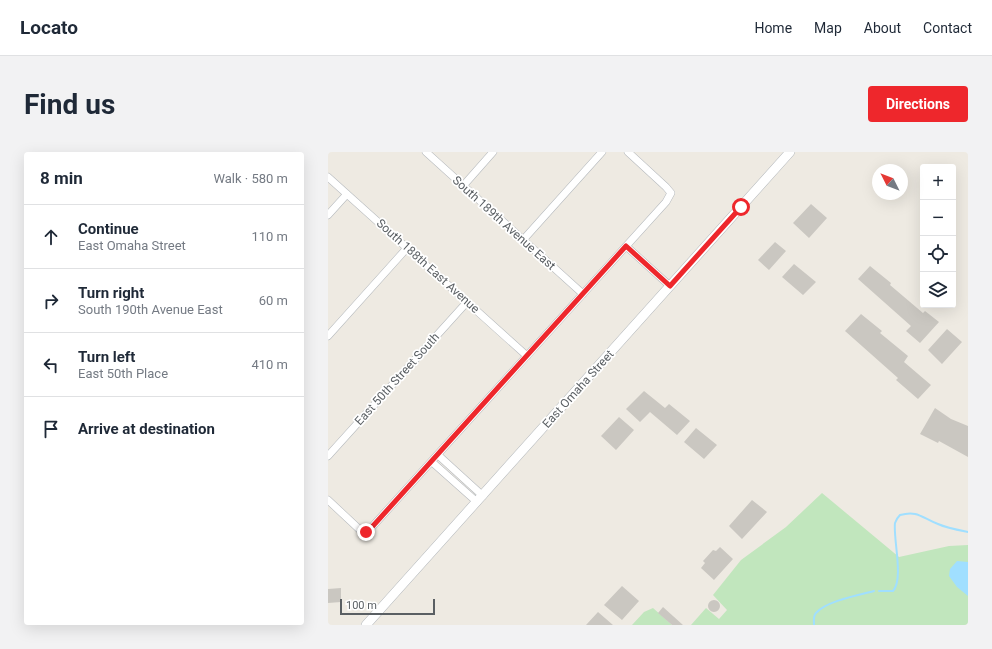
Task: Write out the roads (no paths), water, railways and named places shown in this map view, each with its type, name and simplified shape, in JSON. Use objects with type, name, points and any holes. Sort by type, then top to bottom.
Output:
[{"type":"street","name":"South 189th Avenue East","points":[[426,152],[583,294]]},
{"type":"street","points":[[463,186],[493,152]]},
{"type":"street","points":[[523,240],[602,152]]},
{"type":"street","points":[[328,500],[359,528],[366,532],[372,527],[666,202],[671,193],[628,152]]},
{"type":"street","name":"East Omaha Street","points":[[366,625],[790,152]]},
{"type":"street","name":"South 188th East Avenue","points":[[328,177],[527,356]]},
{"type":"street","points":[[328,215],[347,194]]},
{"type":"street","points":[[626,246],[670,286]]},
{"type":"street","points":[[328,336],[407,248]]},
{"type":"street","name":"East 50th Street South","points":[[328,456],[467,302]]},
{"type":"street","points":[[438,455],[480,499]]},
{"type":"street","points":[[432,462],[480,499]]},
{"type":"water","points":[[957,561],[968,562],[968,596],[957,587],[949,576],[950,569]]},
{"type":"waterway","points":[[879,591],[893,591],[898,578],[895,523],[900,515],[911,513],[916,514],[945,527],[968,532]]},
{"type":"waterway","points":[[814,625],[815,614],[827,605],[874,591]]}]
